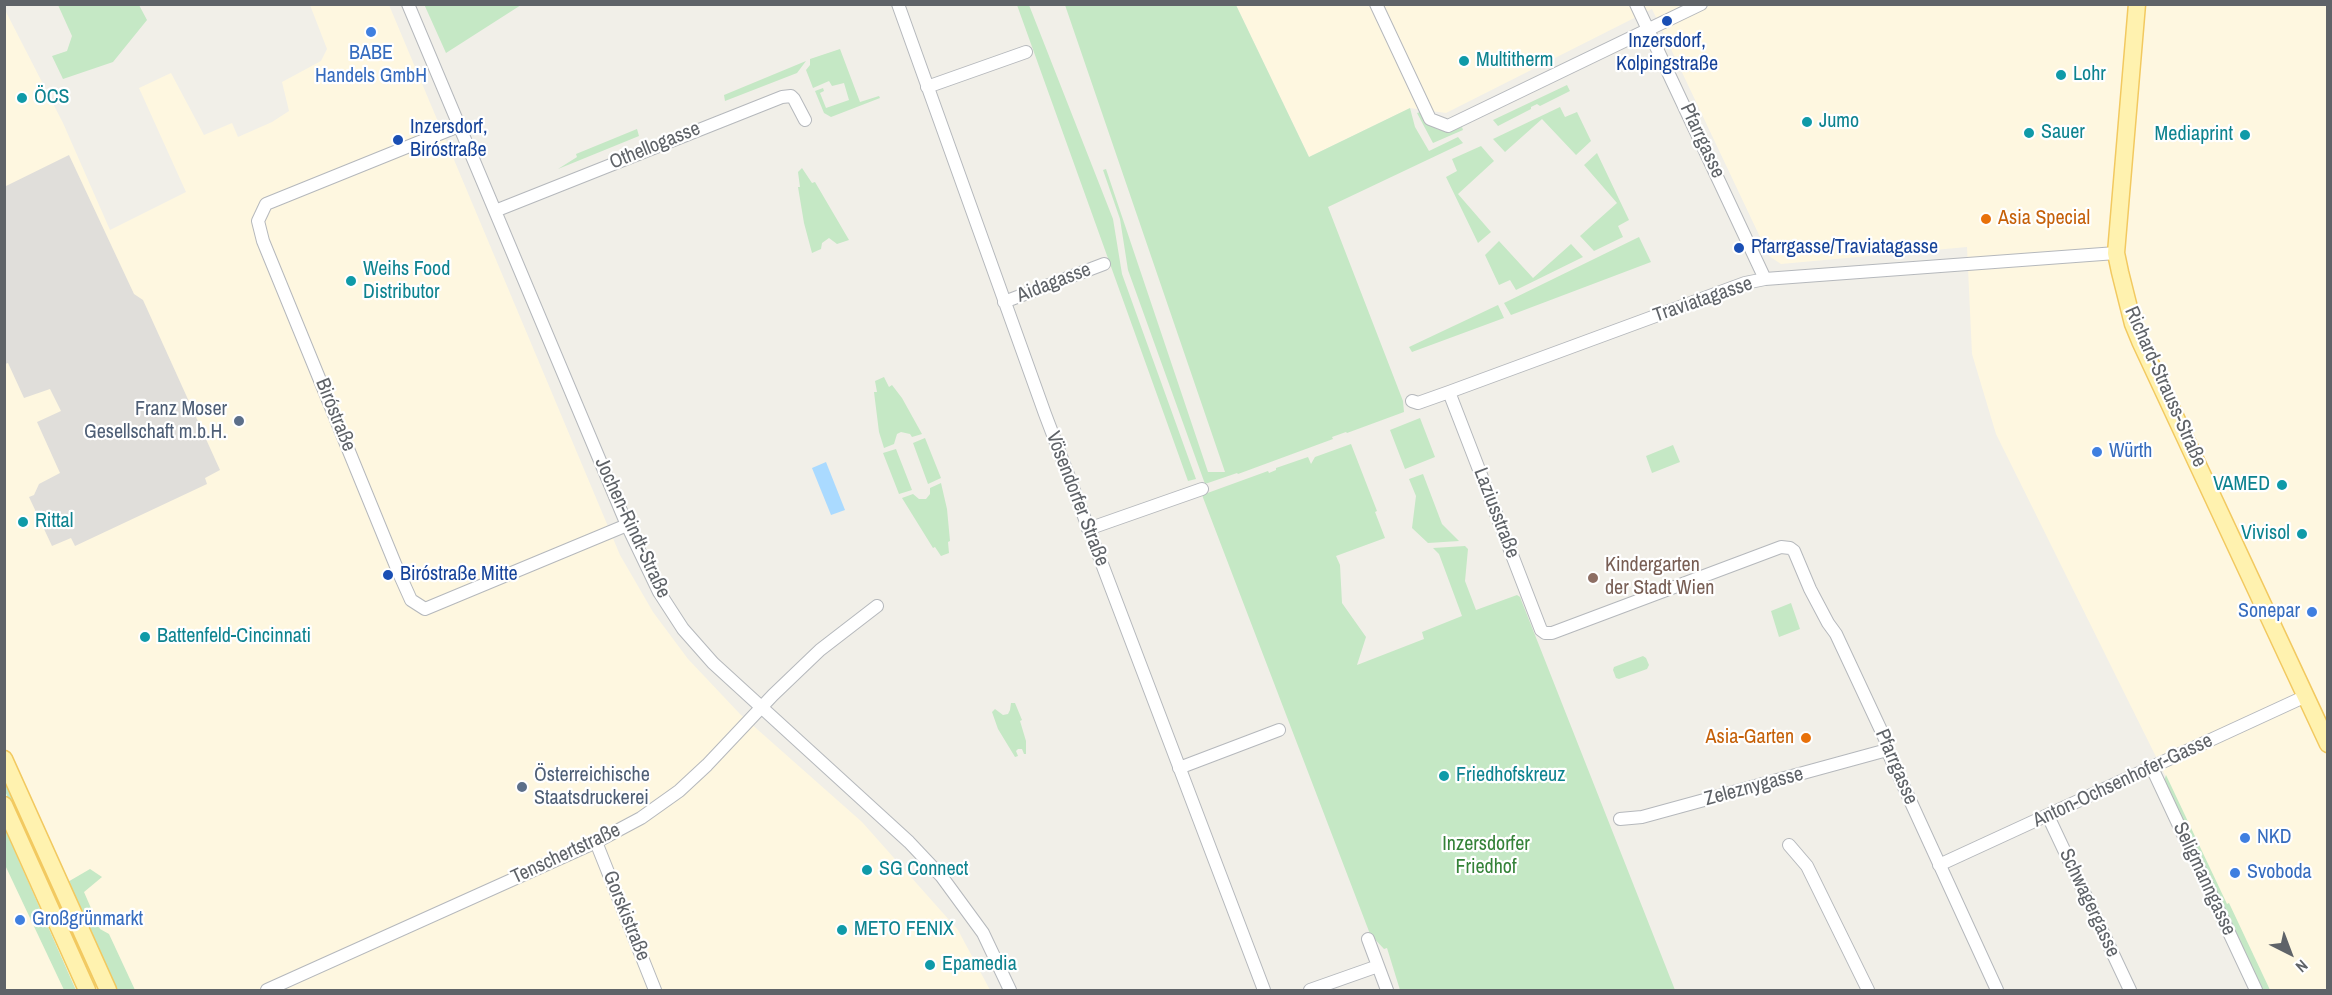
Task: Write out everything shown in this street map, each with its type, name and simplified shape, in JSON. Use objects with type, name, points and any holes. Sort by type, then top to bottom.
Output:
[{"type":"main road","name":"Richard-Strauss-Straße","points":[[2137,4],[2116,253],[2133,324],[2328,744]]},
{"type":"main road","points":[[4,759],[108,990]]},
{"type":"main road","points":[[4,805],[87,990]]},
{"type":"street","name":"Jochen-Rindt-Straße","points":[[408,4],[627,525],[659,592],[683,628],[713,663],[926,858],[958,896],[983,933],[1010,990]]},
{"type":"street","name":"Vösendorfer Straße","points":[[898,4],[1004,302],[1264,990]]},
{"type":"street","points":[[1376,4],[1430,119],[1448,126],[1701,4]]},
{"type":"street","name":"Pfarrgasse","points":[[1636,4],[1765,279]]},
{"type":"street","points":[[927,87],[1026,52]]},
{"type":"street","name":"Othellogasse","points":[[495,211],[782,97],[791,96],[794,99],[805,120]]},
{"type":"street","name":"Biróstraße","points":[[459,126],[266,204],[258,221],[263,241],[398,571],[411,600],[425,609],[627,525]]},
{"type":"street","name":"Traviatagasse","points":[[1412,401],[1418,404],[1735,286],[1765,279],[2116,253]]},
{"type":"street","name":"Aidagasse","points":[[1004,302],[1104,264]]},
{"type":"street","name":"Laziusstraße","points":[[1449,392],[1541,630],[1545,633],[1552,633],[1781,547],[1790,548]]},
{"type":"street","points":[[1089,529],[1202,489]]},
{"type":"street","name":"Pfarrgasse","points":[[1790,548],[1794,551],[1810,589],[1836,634],[1886,741],[1887,750],[1994,989]]},
{"type":"street","name":"Tenschertstraße","points":[[267,990],[596,842],[641,818],[679,791],[708,765],[760,708],[827,644],[877,606]]},
{"type":"street","name":"Anton-Ochsenhofer-Gasse","points":[[1939,866],[2306,696]]},
{"type":"street","points":[[1179,768],[1279,730]]},
{"type":"street","name":"Zeleznygasse","points":[[1620,819],[1642,817],[1887,750]]},
{"type":"street","name":"Seligmanngasse","points":[[2152,768],[2256,990]]},
{"type":"street","name":"Schwagergasse","points":[[2048,816],[2130,990]]},
{"type":"street","name":"Gorskistraße","points":[[596,842],[655,990]]},
{"type":"street","points":[[1789,845],[1807,866],[1868,990]]},
{"type":"street","points":[[1368,939],[1387,990]]},
{"type":"street","points":[[1310,990],[1378,966]]},
{"type":"shaded area","points":[[310,5],[389,5],[620,555],[653,612],[688,659],[740,714],[862,822],[958,930],[990,990],[5,990],[4,8],[63,123],[110,230],[186,192],[139,88],[171,73],[204,135],[232,123],[238,137],[272,122],[289,111],[282,82],[321,61],[327,49]]},
{"type":"shaded area","points":[[1236,5],[2327,5],[2327,990],[2263,990],[2167,779],[1996,434],[1972,354],[1967,247],[1781,264],[1769,256],[1652,9],[1446,113],[1410,108],[1309,157]]},
{"type":"shaded area","points":[[69,155],[134,294],[143,300],[220,470],[205,478],[207,484],[75,546],[71,538],[52,546],[29,497],[34,495],[39,484],[60,473],[37,422],[61,411],[50,389],[24,398],[8,363],[5,364],[4,187]]},
{"type":"green space","points":[[424,4],[521,4],[521,5],[446,53]]},
{"type":"green space","points":[[58,5],[139,5],[147,20],[113,62],[63,79],[52,56],[67,51],[72,36]]},
{"type":"green space","points":[[1017,5],[1029,5],[1113,219],[1122,274],[1196,479],[1188,481]]},
{"type":"green space","points":[[1065,5],[1236,5],[1309,157],[1410,108],[1415,127],[1429,151],[1458,137],[1463,143],[1328,207],[1403,401],[1404,412],[1238,474],[1205,484],[1128,270],[1120,219],[1103,170],[1106,169],[1208,472],[1225,472]]},
{"type":"green space","points":[[840,49],[860,102],[879,96],[880,98],[831,117],[824,113],[815,91],[823,88],[824,91],[820,93],[826,108],[849,100],[844,83],[832,86],[829,81],[813,88],[806,70],[810,65],[810,59]]},
{"type":"green space","points":[[806,61],[797,73],[725,101],[724,95]]},
{"type":"green space","points":[[1567,85],[1570,91],[1540,106],[1537,104],[1498,126],[1493,120]]},
{"type":"green space","points":[[1560,107],[1565,117],[1577,112],[1591,141],[1576,155],[1542,119],[1505,152],[1493,139]]},
{"type":"green space","points":[[1420,112],[1428,123],[1437,129],[1448,131],[1462,127],[1463,130],[1433,143],[1417,113]]},
{"type":"green space","points":[[637,129],[639,136],[558,169],[577,157],[576,154]]},
{"type":"green space","points":[[1481,146],[1494,161],[1458,194],[1491,232],[1478,243],[1446,177],[1457,171],[1452,159]]},
{"type":"green space","points":[[1597,153],[1629,220],[1618,226],[1623,237],[1594,251],[1580,236],[1617,203],[1584,165]]},
{"type":"green space","points":[[802,168],[812,183],[815,182],[849,240],[837,244],[829,238],[822,243],[821,249],[812,253],[798,187],[800,187],[798,172]]},
{"type":"green space","points":[[1639,237],[1651,262],[1511,315],[1504,303]]},
{"type":"green space","points":[[1499,241],[1533,278],[1571,244],[1583,257],[1516,290],[1510,280],[1499,285],[1485,255]]},
{"type":"green space","points":[[1498,305],[1504,318],[1412,352],[1409,347]]},
{"type":"green space","points":[[884,377],[889,387],[892,385],[902,398],[922,434],[912,437],[910,434],[901,432],[897,434],[894,444],[884,448],[879,432],[874,392],[877,392],[875,381]]},
{"type":"green space","points":[[1420,418],[1435,457],[1405,469],[1390,430]]},
{"type":"green space","points":[[925,438],[941,478],[928,484],[913,443]]},
{"type":"green space","name":"Inzersdorfer Friedhof","points":[[1351,444],[1385,538],[1336,556],[1340,565],[1342,603],[1366,637],[1357,665],[1424,639],[1422,632],[1462,616],[1439,554],[1433,548],[1465,546],[1468,549],[1465,581],[1476,610],[1517,595],[1520,597],[1675,990],[1400,990],[1387,948],[1384,949],[1370,934],[1202,495],[1268,471],[1269,473],[1276,468],[1308,457],[1311,464],[1315,457]]},
{"type":"green space","points":[[1673,445],[1680,462],[1652,473],[1646,456]]},
{"type":"green space","points":[[896,449],[912,490],[899,494],[883,453]]},
{"type":"green space","points":[[1423,474],[1442,524],[1459,541],[1428,543],[1412,528],[1416,496],[1409,479]]},
{"type":"green space","points":[[941,483],[947,509],[950,541],[948,542],[949,553],[941,556],[935,547],[933,548],[902,498],[913,494],[919,499],[926,499],[930,494],[930,488]]},
{"type":"green space","points":[[1791,603],[1800,629],[1779,637],[1771,611]]},
{"type":"green space","points":[[1643,656],[1649,665],[1647,669],[1616,678],[1614,667]]},
{"type":"green space","points":[[1011,703],[1015,703],[1022,720],[1020,721],[1026,741],[1026,754],[1022,749],[1018,749],[1016,751],[1018,756],[1015,757],[998,729],[992,712],[995,709],[1003,715],[1008,714]]},
{"type":"green space","points":[[2166,775],[2270,990],[2262,990],[2164,781]]},
{"type":"green space","points":[[4,776],[46,873],[103,990],[99,990],[36,863],[5,791]]},
{"type":"green space","points":[[5,829],[76,990],[64,990],[5,865]]},
{"type":"green space","points":[[90,869],[102,877],[84,892],[100,929],[109,934],[135,990],[115,990],[66,883]]},
{"type":"water","points":[[826,462],[845,510],[831,515],[812,468]]},
{"type":"place","name":"Inzersdorf, Kolpingstraße","points":[[1667,21]]},
{"type":"place","name":"BABE Handels GmbH","points":[[371,32]]},
{"type":"place","name":"Multitherm","points":[[1464,61]]},
{"type":"place","name":"Lohr","points":[[2061,75]]},
{"type":"place","name":"ÖCS","points":[[22,98]]},
{"type":"place","name":"Jumo","points":[[1807,122]]},
{"type":"place","name":"Sauer","points":[[2029,133]]},
{"type":"place","name":"Mediaprint","points":[[2245,135]]},
{"type":"place","name":"Inzersdorf, Biróstraße","points":[[398,140]]},
{"type":"place","name":"Asia Special","points":[[1986,219]]},
{"type":"place","name":"Pfarrgasse/Traviatagasse","points":[[1739,248]]},
{"type":"place","name":"Weihs Food Distributor","points":[[351,281]]},
{"type":"place","name":"Franz Moser Gesellschaft m.b.H.","points":[[239,421]]},
{"type":"place","name":"Würth","points":[[2097,452]]},
{"type":"place","name":"VAMED","points":[[2282,485]]},
{"type":"place","name":"Rittal","points":[[23,522]]},
{"type":"place","name":"Vivisol","points":[[2302,534]]},
{"type":"place","name":"Biróstraße Mitte","points":[[388,575]]},
{"type":"place","name":"Kindergarten der Stadt Wien","points":[[1593,578]]},
{"type":"place","name":"Sonepar","points":[[2312,612]]},
{"type":"place","name":"Battenfeld-Cincinnati","points":[[145,637]]},
{"type":"place","name":"Asia-Garten","points":[[1806,738]]},
{"type":"place","name":"Friedhofskreuz","points":[[1444,776]]},
{"type":"place","name":"Österreichische Staatsdruckerei","points":[[522,787]]},
{"type":"place","name":"NKD","points":[[2245,838]]},
{"type":"place","name":"SG Connect","points":[[867,870]]},
{"type":"place","name":"Svoboda","points":[[2235,873]]},
{"type":"place","name":"Großgrünmarkt","points":[[20,920]]},
{"type":"place","name":"METO FENIX","points":[[842,930]]},
{"type":"place","name":"Epamedia","points":[[930,965]]}]
